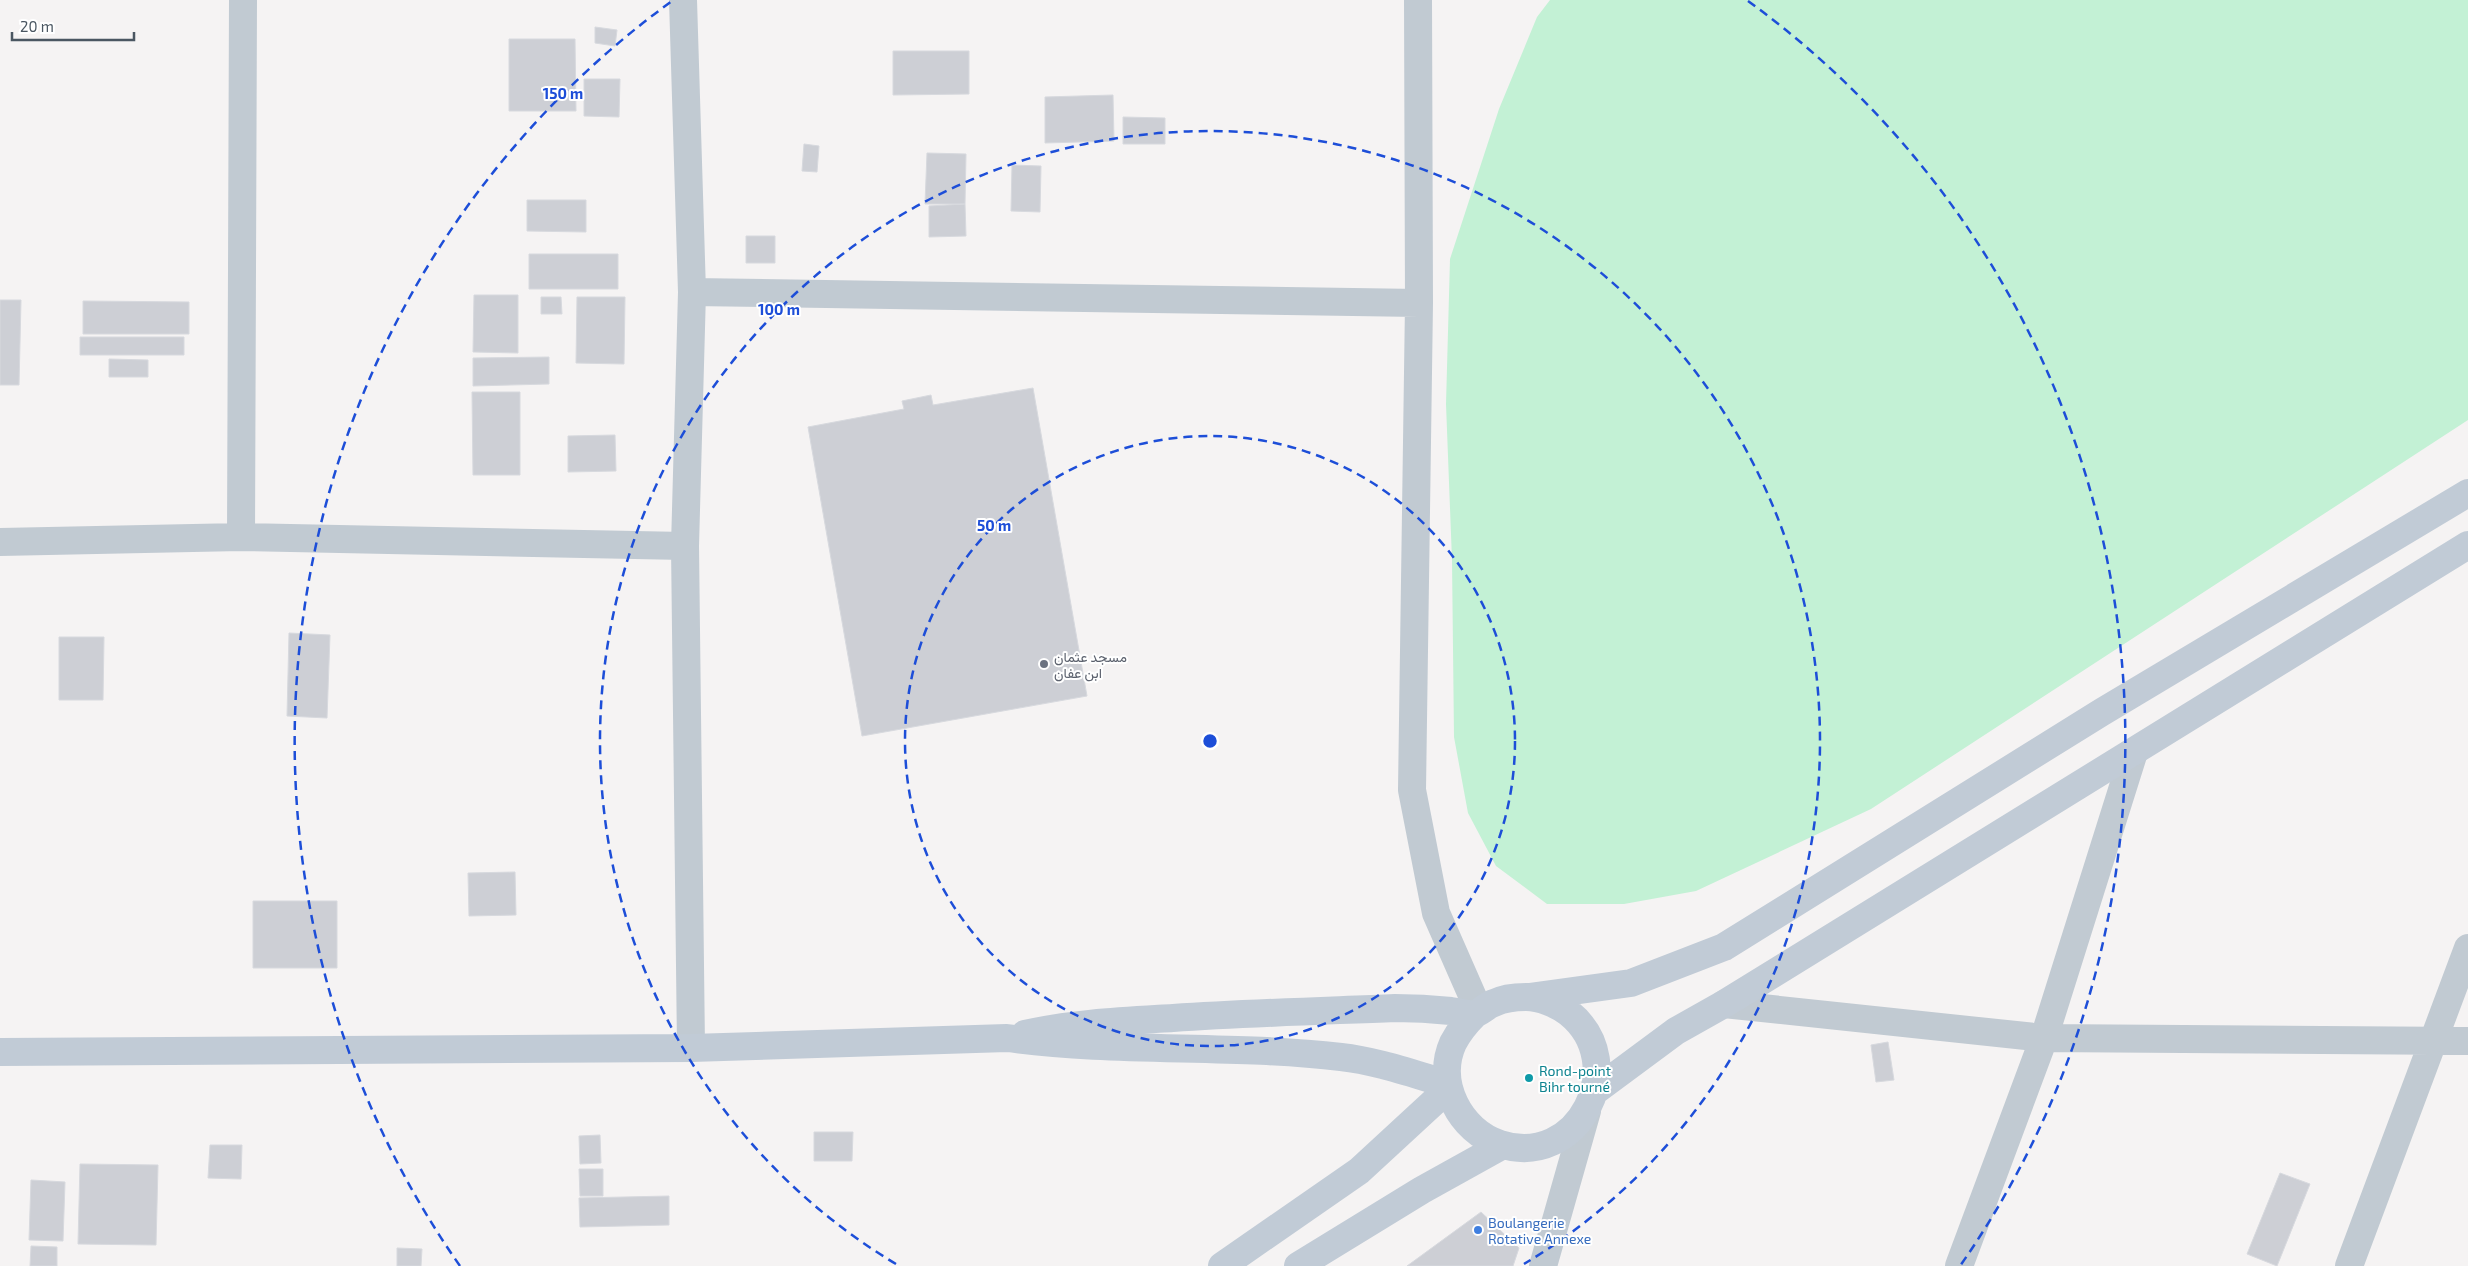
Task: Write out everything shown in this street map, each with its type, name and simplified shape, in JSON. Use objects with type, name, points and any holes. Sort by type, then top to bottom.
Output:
[{"type":"main road","points":[[2468,493],[2102,712],[1724,947],[1630,983],[1511,998],[1494,1002],[1477,1012],[1462,1028],[1452,1045],[1448,1064],[1449,1086],[1462,1118],[1487,1139],[1503,1145],[1527,1148],[1551,1143],[1572,1129],[1591,1101],[1676,1031],[1724,1004],[2468,545]]},
{"type":"main road","points":[[1529,997],[1550,1002],[1562,1009],[1583,1028],[1593,1048],[1597,1069],[1591,1101]]},
{"type":"main road","points":[[1007,1038],[1064,1025],[1272,1012],[1408,1008],[1477,1012]]},
{"type":"main road","points":[[0,1052],[691,1048],[1007,1038],[1055,1044],[1175,1047],[1342,1057],[1449,1086]]},
{"type":"main road","points":[[1222,1266],[1359,1171],[1449,1086]]},
{"type":"main road","points":[[1298,1266],[1422,1190],[1503,1145]]},
{"type":"street","points":[[241,537],[243,0]]},
{"type":"street","points":[[683,0],[692,292],[685,546],[691,1048]]},
{"type":"street","points":[[1418,0],[1419,303],[1412,790],[1436,913],[1477,1012]]},
{"type":"street","points":[[692,292],[1419,303]]},
{"type":"street","points":[[0,542],[241,537],[685,546]]},
{"type":"street","points":[[1959,1266],[2044,1038],[2134,752]]},
{"type":"street","points":[[2349,1266],[2468,948]]},
{"type":"street","points":[[1724,1004],[2044,1038],[2468,1041]]},
{"type":"street","points":[[1543,1266],[1591,1101]]},
{"type":"green space","points":[[1550,0],[2468,0],[2468,420],[1871,809],[1696,891],[1624,904],[1547,904],[1496,866],[1468,813],[1454,737],[1452,560],[1446,404],[1450,259],[1499,109],[1537,17]]},
{"type":"building","points":[[595,27],[617,30],[615,46],[595,43]]},
{"type":"building","points":[[509,39],[575,39],[576,111],[509,111]]},
{"type":"building","points":[[893,51],[969,51],[969,94],[893,95]]},
{"type":"building","points":[[584,79],[620,79],[619,117],[584,116]]},
{"type":"building","points":[[1113,95],[1114,141],[1045,143],[1045,97]]},
{"type":"building","points":[[1123,117],[1165,118],[1165,144],[1123,144]]},
{"type":"building","points":[[804,144],[819,146],[817,172],[802,171]]},
{"type":"building","points":[[927,153],[966,154],[965,204],[925,204]]},
{"type":"building","points":[[1012,165],[1041,166],[1040,212],[1011,211]]},
{"type":"building","points":[[527,200],[586,200],[586,232],[527,231]]},
{"type":"building","points":[[965,204],[966,236],[929,237],[929,206]]},
{"type":"building","points":[[746,236],[775,236],[775,263],[746,263]]},
{"type":"building","points":[[529,254],[618,254],[618,289],[529,289]]},
{"type":"building","points":[[474,295],[518,295],[518,353],[473,352]]},
{"type":"building","points":[[541,297],[561,297],[562,314],[541,314]]},
{"type":"building","points":[[577,297],[625,297],[624,364],[576,363]]},
{"type":"building","points":[[0,300],[21,300],[19,385],[0,385]]},
{"type":"building","points":[[83,301],[189,302],[189,334],[83,334]]},
{"type":"building","points":[[80,337],[184,337],[184,355],[80,355]]},
{"type":"building","points":[[549,357],[549,384],[473,386],[473,358]]},
{"type":"building","points":[[109,359],[148,360],[148,377],[109,377]]},
{"type":"building","points":[[1033,388],[1087,696],[862,736],[808,427],[904,409],[902,401],[931,395],[933,405]]},
{"type":"building","points":[[472,392],[520,392],[520,475],[473,475]]},
{"type":"building","points":[[615,435],[616,471],[568,472],[568,436]]},
{"type":"building","points":[[289,633],[330,635],[327,718],[287,716]]},
{"type":"building","points":[[59,637],[104,637],[103,700],[59,700]]},
{"type":"building","points":[[515,872],[516,915],[469,916],[468,873]]},
{"type":"building","points":[[253,901],[337,901],[337,968],[253,968]]},
{"type":"building","points":[[1888,1042],[1894,1080],[1876,1082],[1871,1045]]},
{"type":"building","points":[[814,1132],[853,1132],[852,1161],[814,1161]]},
{"type":"building","points":[[600,1135],[601,1163],[580,1164],[579,1136]]},
{"type":"building","points":[[210,1145],[242,1145],[241,1179],[208,1178]]},
{"type":"building","points":[[80,1164],[158,1165],[156,1245],[78,1244]]},
{"type":"building","points":[[579,1169],[603,1169],[603,1196],[580,1196]]},
{"type":"building","points":[[2280,1173],[2310,1184],[2277,1266],[2247,1254]]},
{"type":"building","points":[[31,1180],[65,1182],[63,1241],[29,1240]]},
{"type":"building","points":[[669,1196],[669,1225],[580,1227],[579,1198]]},
{"type":"building","name":"Boulangerie Rotative Annexe","points":[[1481,1212],[1519,1248],[1513,1266],[1407,1266]]},
{"type":"building","points":[[31,1246],[57,1247],[57,1266],[30,1266]]},
{"type":"building","points":[[397,1248],[422,1249],[421,1266],[397,1266]]},
{"type":"place","name":"مسجد عثمان ابن عفان","points":[[1044,664]]},
{"type":"place","name":"Rond-point Bihr tourné","points":[[1529,1078]]},
{"type":"place","name":"Boulangerie Rotative Annexe","points":[[1478,1230]]}]
